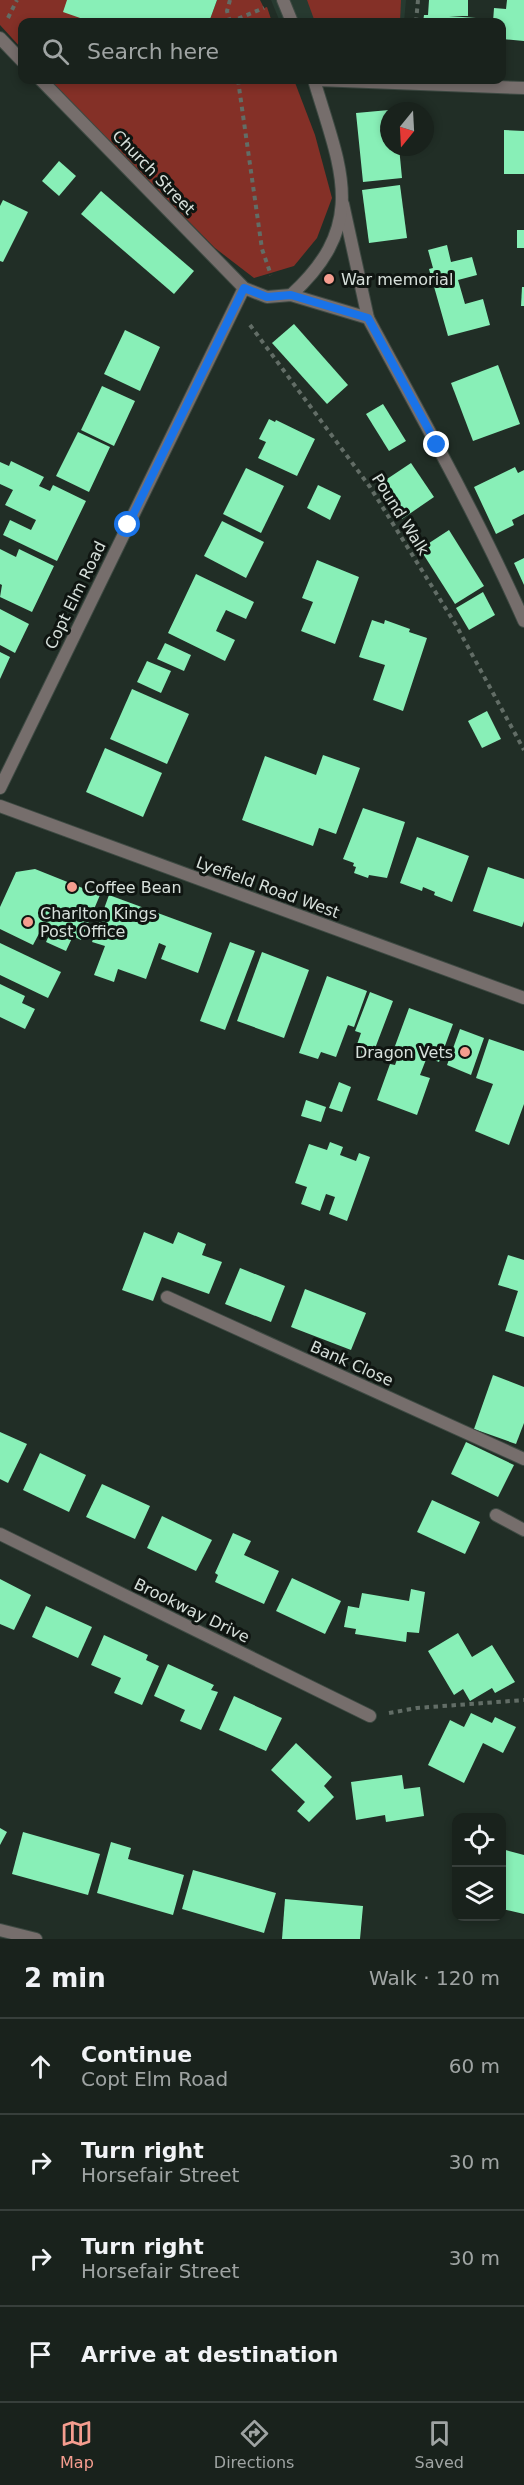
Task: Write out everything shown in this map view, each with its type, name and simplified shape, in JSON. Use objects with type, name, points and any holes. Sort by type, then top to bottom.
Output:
[{"type":"street","points":[[283,1],[290,18]]},
{"type":"street","points":[[0,38],[18,57]]},
{"type":"street","name":"Church Street","points":[[45,84],[244,288]]},
{"type":"street","points":[[317,84],[338,160],[344,204],[368,318],[437,445],[502,572],[524,621]]},
{"type":"street","points":[[420,84],[524,88]]},
{"type":"street","points":[[285,295],[313,275],[333,244],[344,204]]},
{"type":"street","points":[[244,288],[267,297],[285,295],[368,318]]},
{"type":"street","name":"Copt Elm Road","points":[[0,788],[244,288]]},
{"type":"street","name":"Lyefield Road West","points":[[0,806],[524,998]]},
{"type":"street","name":"Bank Close","points":[[167,1297],[524,1459]]},
{"type":"street","points":[[496,1515],[524,1530]]},
{"type":"street","name":"Brookway Drive","points":[[0,1534],[370,1716]]},
{"type":"street","points":[[0,1930],[36,1939]]},
{"type":"path","points":[[6,21],[17,0]]},
{"type":"path","points":[[229,18],[227,11],[230,0]]},
{"type":"path","points":[[416,18],[418,0]]},
{"type":"path","points":[[240,18],[283,1]]},
{"type":"path","points":[[239,84],[262,249],[285,295]]},
{"type":"path","name":"Pound Walk","points":[[236,305],[370,487],[456,625],[524,750]]},
{"type":"path","points":[[370,1716],[417,1708],[524,1700]]},
{"type":"shaded area","points":[[0,0],[67,0],[82,18],[18,18],[18,45],[0,25]]},
{"type":"shaded area","points":[[217,0],[260,0],[264,8],[267,7],[271,18],[210,18]]},
{"type":"shaded area","points":[[271,0],[406,0],[404,18],[278,18]]},
{"type":"shaded area","points":[[307,0],[401,0],[400,18],[314,18]]},
{"type":"shaded area","points":[[54,84],[296,84],[315,135],[332,198],[317,238],[294,266],[254,278],[215,248]]},
{"type":"building","points":[[67,0],[217,0],[210,18],[80,18],[63,12]]},
{"type":"building","points":[[429,0],[468,0],[468,16],[449,16],[476,18],[424,18],[424,15],[428,15]]},
{"type":"building","points":[[507,0],[524,0],[524,41],[506,39],[506,18],[493,18],[494,8],[506,9]]},
{"type":"building","points":[[380,111],[380,156],[400,156],[402,178],[363,182],[356,113]]},
{"type":"building","points":[[504,130],[524,131],[524,174],[504,174]]},
{"type":"building","points":[[59,161],[76,176],[59,196],[42,181]]},
{"type":"building","points":[[400,185],[407,238],[369,243],[362,190]]},
{"type":"building","points":[[101,191],[194,271],[174,294],[81,214]]},
{"type":"building","points":[[3,200],[28,212],[3,262],[0,261],[0,206]]},
{"type":"building","points":[[517,230],[524,230],[524,248],[517,248]]},
{"type":"building","points":[[447,245],[451,262],[472,257],[477,275],[458,280],[465,304],[483,299],[490,325],[448,336],[429,269],[433,268],[428,250]]},
{"type":"building","points":[[522,287],[524,287],[524,306],[521,306]]},
{"type":"building","points":[[294,324],[348,385],[327,404],[272,343]]},
{"type":"building","points":[[125,330],[160,347],[140,391],[104,374]]},
{"type":"building","points":[[498,365],[520,424],[473,441],[451,383]]},
{"type":"building","points":[[102,386],[135,401],[114,446],[81,430]]},
{"type":"building","points":[[383,404],[406,441],[389,451],[366,414]]},
{"type":"building","points":[[269,419],[275,422],[276,420],[315,439],[297,476],[258,458],[266,442],[259,439]]},
{"type":"building","points":[[78,432],[110,447],[89,492],[56,476]]},
{"type":"building","points":[[11,461],[44,477],[39,486],[50,491],[53,485],[86,501],[57,561],[3,535],[10,520],[31,530],[36,520],[5,505],[13,490],[0,484],[0,462],[9,466]]},
{"type":"building","points":[[411,463],[434,497],[402,519],[378,485]]},
{"type":"building","points":[[515,467],[518,473],[524,470],[524,514],[512,520],[514,525],[496,534],[474,487]]},
{"type":"building","points":[[246,468],[284,486],[261,533],[223,514]]},
{"type":"building","points":[[318,485],[341,496],[330,520],[307,508]]},
{"type":"building","points":[[222,521],[264,542],[246,578],[204,556]]},
{"type":"building","points":[[449,530],[484,586],[455,604],[420,549]]},
{"type":"building","points":[[0,549],[16,557],[19,549],[54,566],[32,612],[0,597],[2,585],[0,584]]},
{"type":"building","points":[[524,558],[524,585],[514,563]]},
{"type":"building","points":[[317,560],[359,577],[335,644],[301,631],[313,602],[302,598]]},
{"type":"building","points":[[196,574],[254,602],[246,619],[226,610],[220,622],[216,631],[235,640],[225,661],[168,633]]},
{"type":"building","points":[[483,592],[495,615],[469,630],[456,608]]},
{"type":"building","points":[[0,609],[29,624],[15,653],[0,645]]},
{"type":"building","points":[[372,620],[384,624],[385,620],[427,638],[403,711],[373,700],[385,665],[359,657]]},
{"type":"building","points":[[165,643],[191,655],[184,671],[157,659]]},
{"type":"building","points":[[0,652],[10,657],[0,679]]},
{"type":"building","points":[[147,661],[171,671],[161,693],[137,682]]},
{"type":"building","points":[[132,689],[189,714],[167,764],[110,739]]},
{"type":"building","points":[[487,711],[501,739],[482,748],[468,721]]},
{"type":"building","points":[[105,748],[162,773],[143,817],[86,792]]},
{"type":"building","points":[[323,755],[360,768],[336,834],[319,828],[313,846],[242,820],[265,756],[316,775]]},
{"type":"building","points":[[363,808],[405,822],[387,878],[369,875],[368,878],[354,873],[356,867],[353,866],[354,863],[343,859]]},
{"type":"building","points":[[417,837],[469,856],[452,902],[434,895],[435,892],[423,887],[422,891],[400,883]]},
{"type":"building","points":[[488,867],[524,879],[522,927],[473,911]]},
{"type":"building","points":[[35,869],[100,895],[81,940],[73,936],[66,951],[46,942],[51,931],[43,926],[33,945],[0,929],[0,907],[16,872]]},
{"type":"building","points":[[109,895],[212,933],[198,973],[161,959],[166,946],[159,943],[146,979],[118,969],[114,982],[94,975],[105,946],[92,942]]},
{"type":"building","points":[[230,942],[255,951],[225,1030],[200,1021]]},
{"type":"building","points":[[0,943],[61,972],[48,998],[0,975]]},
{"type":"building","points":[[262,952],[309,970],[284,1038],[237,1021]]},
{"type":"building","points":[[327,976],[367,991],[354,1027],[348,1025],[336,1057],[321,1052],[318,1059],[299,1053]]},
{"type":"building","points":[[0,984],[25,996],[22,1003],[35,1009],[25,1029],[0,1017]]},
{"type":"building","points":[[370,992],[393,1001],[371,1059],[354,1053],[361,1033],[355,1031]]},
{"type":"building","points":[[409,1008],[453,1024],[439,1062],[427,1057],[420,1075],[430,1078],[417,1115],[377,1100],[390,1064],[395,1065],[401,1048],[395,1046]]},
{"type":"building","name":"Dragon Vets","points":[[460,1029],[484,1038],[471,1075],[447,1065]]},
{"type":"building","points":[[489,1039],[524,1051],[524,1104],[509,1145],[475,1131],[493,1084],[476,1078]]},
{"type":"building","points":[[339,1082],[351,1087],[342,1112],[329,1108]]},
{"type":"building","points":[[306,1100],[326,1107],[321,1122],[301,1116]]},
{"type":"building","points":[[330,1142],[343,1147],[340,1155],[356,1161],[359,1153],[370,1157],[347,1221],[329,1214],[335,1197],[326,1194],[320,1211],[301,1204],[307,1187],[295,1183],[309,1144],[327,1150]]},
{"type":"building","points":[[144,1232],[173,1244],[178,1232],[206,1244],[202,1255],[222,1262],[209,1294],[162,1277],[153,1301],[122,1290]]},
{"type":"building","points":[[508,1255],[524,1260],[524,1337],[505,1331],[518,1291],[498,1285]]},
{"type":"building","points":[[240,1268],[285,1286],[271,1322],[225,1304]]},
{"type":"building","points":[[305,1289],[366,1313],[351,1350],[291,1327]]},
{"type":"building","points":[[493,1375],[524,1387],[524,1423],[516,1444],[474,1429]]},
{"type":"building","points":[[0,1432],[27,1444],[8,1483],[0,1479]]},
{"type":"building","points":[[466,1442],[514,1465],[498,1497],[451,1474]]},
{"type":"building","points":[[40,1453],[86,1475],[69,1512],[23,1490]]},
{"type":"building","points":[[102,1484],[150,1506],[135,1539],[86,1517]]},
{"type":"building","points":[[432,1500],[480,1522],[465,1554],[417,1532]]},
{"type":"building","points":[[162,1516],[212,1540],[196,1571],[147,1548]]},
{"type":"building","points":[[233,1533],[251,1541],[244,1555],[279,1571],[264,1604],[215,1582],[218,1575],[215,1573]]},
{"type":"building","points":[[292,1578],[341,1601],[325,1634],[276,1611]]},
{"type":"building","points":[[0,1579],[31,1595],[14,1630],[0,1624]]},
{"type":"building","points":[[411,1589],[425,1592],[419,1633],[407,1632],[406,1642],[355,1634],[356,1629],[344,1627],[348,1606],[359,1608],[362,1593],[409,1601]]},
{"type":"building","points":[[46,1606],[92,1627],[78,1658],[32,1637]]},
{"type":"building","points":[[458,1633],[472,1657],[492,1645],[515,1682],[495,1693],[492,1688],[470,1701],[463,1689],[454,1695],[428,1651]]},
{"type":"building","points":[[104,1635],[148,1655],[146,1660],[159,1666],[142,1705],[114,1693],[121,1678],[91,1665]]},
{"type":"building","points":[[168,1664],[214,1685],[211,1690],[218,1692],[201,1730],[180,1721],[185,1710],[154,1696]]},
{"type":"building","points":[[234,1696],[282,1718],[266,1751],[219,1730]]},
{"type":"building","points":[[471,1713],[492,1723],[495,1717],[516,1727],[503,1753],[483,1743],[464,1783],[428,1765],[450,1720],[464,1727]]},
{"type":"building","points":[[296,1743],[332,1777],[324,1786],[334,1797],[309,1822],[297,1811],[305,1802],[271,1770]]},
{"type":"building","points":[[402,1775],[404,1789],[420,1787],[424,1816],[386,1822],[385,1815],[356,1820],[351,1782]]},
{"type":"building","points":[[0,1828],[7,1832],[0,1845]]},
{"type":"building","points":[[23,1832],[100,1854],[88,1895],[12,1874]]},
{"type":"building","points":[[111,1842],[131,1848],[128,1859],[184,1875],[173,1915],[97,1893]]},
{"type":"building","points":[[506,1850],[524,1855],[524,1914],[506,1910]]},
{"type":"building","points":[[193,1870],[276,1893],[264,1933],[182,1909]]},
{"type":"building","points":[[285,1899],[363,1906],[360,1939],[282,1939]]},
{"type":"place","name":"War memorial","points":[[329,279]]},
{"type":"place","name":"Coffee Bean","points":[[72,887]]},
{"type":"place","name":"Charlton Kings Post Office","points":[[28,922]]},
{"type":"place","name":"Dragon Vets","points":[[465,1052]]},
{"type":"route","points":[[128,525],[244,288],[267,297],[291,295],[368,318],[437,445]]}]
